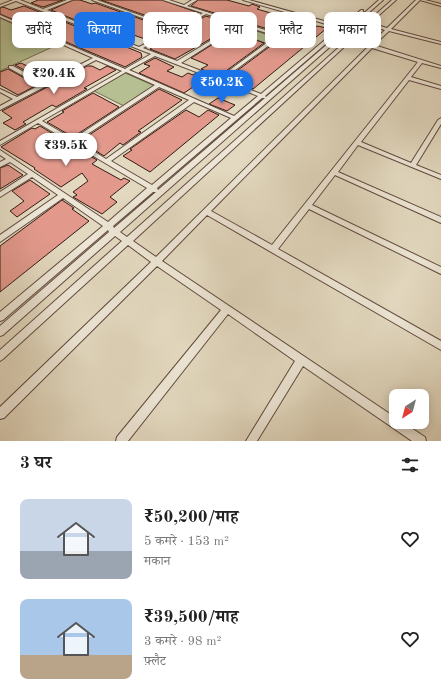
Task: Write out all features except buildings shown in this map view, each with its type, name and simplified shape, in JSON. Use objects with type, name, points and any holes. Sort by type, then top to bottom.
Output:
[{"type":"street","points":[[0,6],[17,0],[268,99]]},
{"type":"street","points":[[44,10],[70,0]]},
{"type":"street","points":[[94,0],[143,17]]},
{"type":"street","points":[[165,0],[210,14]]},
{"type":"street","points":[[184,6],[195,0]]},
{"type":"street","points":[[245,0],[288,12]]},
{"type":"street","points":[[363,12],[375,0]]},
{"type":"street","points":[[367,12],[381,0]]},
{"type":"street","points":[[380,12],[394,0]]},
{"type":"street","points":[[381,37],[418,0]]},
{"type":"street","points":[[421,0],[441,5]]},
{"type":"street","points":[[202,15],[206,13]]},
{"type":"street","points":[[0,16],[235,118]]},
{"type":"street","points":[[381,27],[441,43]]},
{"type":"street","points":[[178,63],[210,43]]},
{"type":"street","points":[[220,79],[265,46]]},
{"type":"street","points":[[0,317],[151,188],[261,96],[324,46]]},
{"type":"street","points":[[0,332],[268,99],[324,48]]},
{"type":"street","points":[[0,356],[128,242],[341,48]]},
{"type":"street","points":[[0,414],[157,262],[369,48]]},
{"type":"street","points":[[378,48],[441,67]]},
{"type":"street","points":[[0,144],[154,54]]},
{"type":"street","points":[[0,108],[96,58]]},
{"type":"street","points":[[273,250],[335,173],[421,61]]},
{"type":"street","points":[[10,67],[44,85]]},
{"type":"street","points":[[408,78],[441,88]]},
{"type":"street","points":[[72,142],[159,85]]},
{"type":"street","points":[[0,90],[16,100]]},
{"type":"street","points":[[106,162],[193,100]]},
{"type":"street","points":[[413,165],[441,120]]},
{"type":"street","points":[[38,122],[159,193]]},
{"type":"street","points":[[358,143],[441,177]]},
{"type":"street","points":[[0,152],[107,225],[114,232],[157,262],[421,441]]},
{"type":"street","points":[[0,165],[10,159]]},
{"type":"street","points":[[335,173],[441,220]]},
{"type":"street","points":[[0,195],[32,174]]},
{"type":"street","points":[[0,239],[62,195]]},
{"type":"street","points":[[308,206],[441,271]]},
{"type":"street","points":[[206,211],[441,346]]},
{"type":"street","points":[[121,441],[226,309]]},
{"type":"street","points":[[251,441],[301,360]]},
{"type":"green space","points":[[0,18],[12,23],[12,48],[50,48],[0,71]]},
{"type":"green space","points":[[257,31],[265,34],[265,43],[257,40]]},
{"type":"green space","points":[[125,73],[155,86],[124,106],[94,91]]}]
